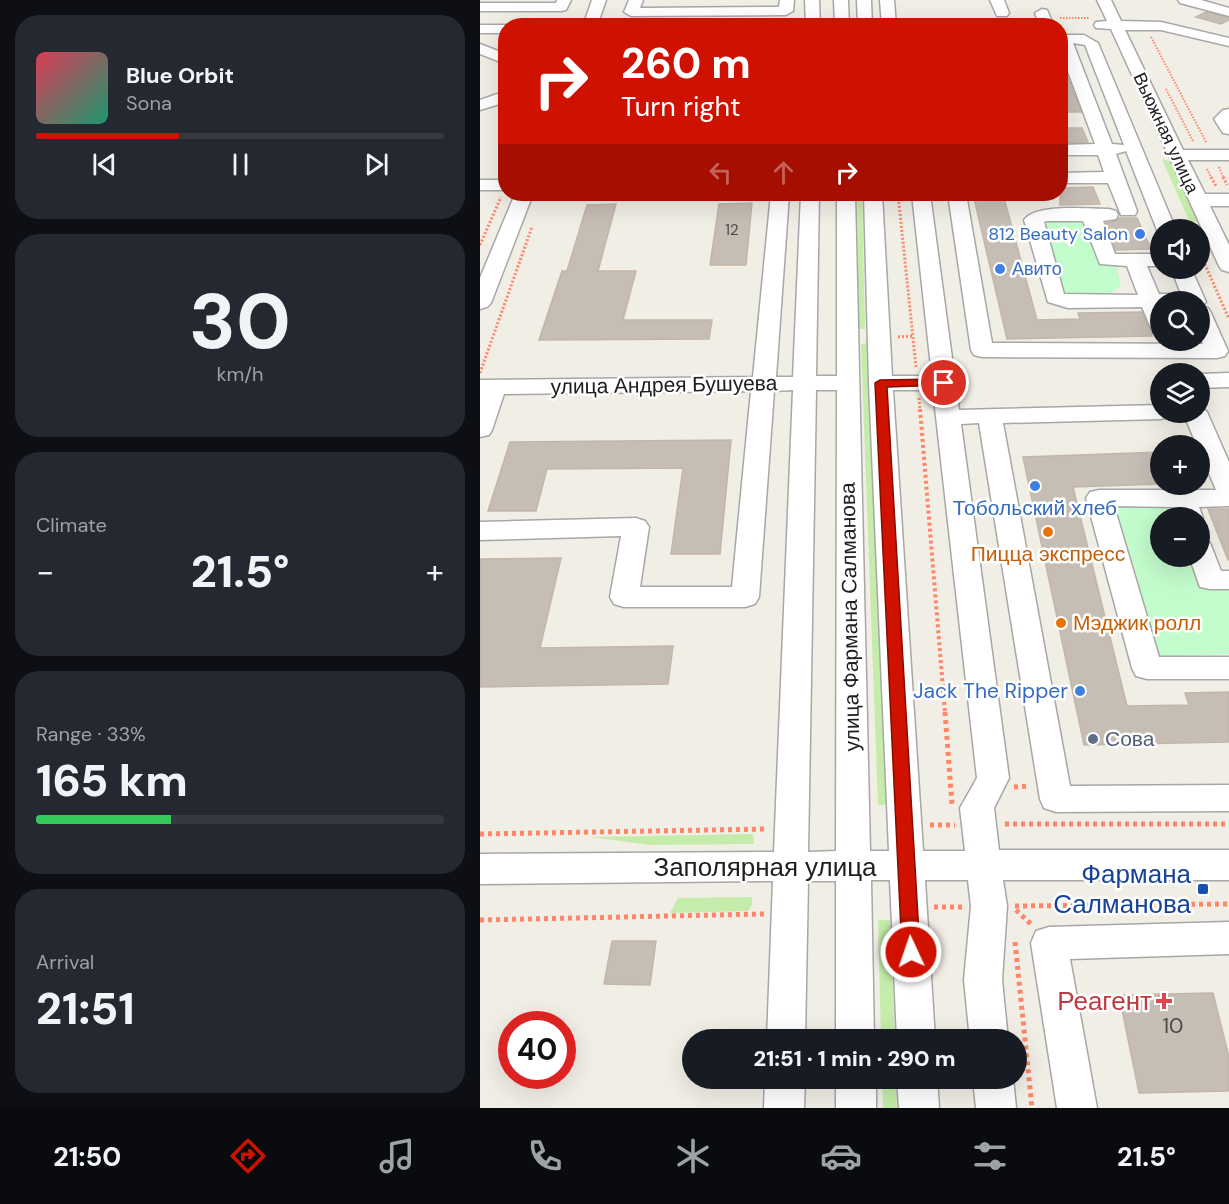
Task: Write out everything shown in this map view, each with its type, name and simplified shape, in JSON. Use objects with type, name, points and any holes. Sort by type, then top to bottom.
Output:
[{"type":"street","points":[[480,7],[561,7],[564,0]]},
{"type":"street","points":[[593,18],[599,0]]},
{"type":"street","points":[[636,0],[631,12],[786,11],[787,0]]},
{"type":"street","points":[[812,0],[813,18]]},
{"type":"street","points":[[841,0],[842,18]]},
{"type":"street","points":[[864,0],[865,18]]},
{"type":"street","points":[[887,0],[888,18]]},
{"type":"street","name":"Вьюжная улица","points":[[1104,0],[1229,266]]},
{"type":"street","points":[[1185,0],[1205,2],[1229,12]]},
{"type":"street","points":[[1068,34],[1116,25],[1161,26],[1229,42]]},
{"type":"street","points":[[480,29],[498,29]]},
{"type":"street","points":[[1068,36],[1091,43],[1164,219]]},
{"type":"street","points":[[480,49],[498,57]]},
{"type":"street","points":[[1068,51],[1128,211]]},
{"type":"street","points":[[480,90],[498,97]]},
{"type":"street","points":[[480,105],[498,99]]},
{"type":"street","points":[[1229,114],[1222,118],[1229,129]]},
{"type":"street","points":[[1068,176],[1109,163],[1135,149]]},
{"type":"street","points":[[1068,152],[1109,163]]},
{"type":"street","points":[[1176,155],[1214,155]]},
{"type":"street","points":[[1068,163],[1109,163]]},
{"type":"street","points":[[480,185],[498,185]]},
{"type":"street","points":[[1197,200],[1227,196]]},
{"type":"street","points":[[480,303],[521,201]]},
{"type":"street","points":[[480,531],[636,527],[624,597],[745,597],[779,201]]},
{"type":"street","points":[[786,1029],[810,201]]},
{"type":"street","name":"улица Фармана Салманова","points":[[846,201],[855,1029]]},
{"type":"street","name":"улица Фармана Салманова","points":[[873,201],[880,383],[915,1029]]},
{"type":"street","points":[[922,201],[993,778],[966,825],[995,864],[983,980],[988,1029]]},
{"type":"street","points":[[958,201],[982,350],[1150,346]]},
{"type":"street","points":[[1150,302],[1068,302],[1054,298],[1034,220],[1043,215],[1115,215],[1128,211],[1161,211]]},
{"type":"street","points":[[1053,292],[1067,297],[1109,296],[1123,288],[1124,283],[1120,274],[1108,265],[1091,215]]},
{"type":"street","points":[[1107,260],[1150,260]]},
{"type":"street","points":[[1135,260],[1150,299]]},
{"type":"street","points":[[1210,336],[1217,351],[1210,350]]},
{"type":"street","points":[[1210,381],[1229,380]]},
{"type":"street","points":[[480,430],[485,382]]},
{"type":"street","name":"улица Андрея Бушуева","points":[[485,382],[763,385],[848,383]]},
{"type":"street","points":[[880,383],[944,383]]},
{"type":"street","points":[[948,417],[1150,412]]},
{"type":"street","points":[[990,416],[1056,799],[1229,798]]},
{"type":"street","points":[[1200,423],[1229,490]]},
{"type":"street","points":[[1178,507],[1099,498],[1147,668],[1229,668]]},
{"type":"street","points":[[1191,507],[1229,498]]},
{"type":"street","points":[[1206,567],[1210,580],[1229,580]]},
{"type":"street","name":"Заполярная улица","points":[[480,869],[853,868],[995,864],[1229,865]]},
{"type":"street","points":[[1077,1108],[1050,943],[1229,938]]},
{"type":"street","points":[[784,1108],[785,1089]]},
{"type":"street","points":[[856,1089],[856,1108]]},
{"type":"street","points":[[918,1089],[919,1108]]},
{"type":"street","points":[[994,1089],[996,1108]]},
{"type":"path","points":[[1159,34],[1149,34],[1214,155],[1227,196]]},
{"type":"path","points":[[1164,84],[1214,155],[1227,196]]},
{"type":"path","points":[[480,245],[499,201]]},
{"type":"path","points":[[899,201],[966,825],[906,826]]},
{"type":"path","points":[[485,382],[533,226]]},
{"type":"path","points":[[1210,276],[1229,319]]},
{"type":"path","points":[[1010,787],[1054,784]]},
{"type":"path","points":[[1013,918],[1012,906],[995,864],[1001,824],[1229,824]]},
{"type":"path","points":[[480,834],[793,828]]},
{"type":"path","points":[[1012,906],[1050,943]]},
{"type":"path","points":[[1014,930],[1032,1108]]},
{"type":"green space","points":[[1162,159],[1172,162],[1197,219],[1188,219]]},
{"type":"green space","points":[[857,201],[862,201],[865,329],[859,329]]},
{"type":"green space","points":[[1089,218],[1116,264],[1121,286],[1108,295],[1062,294],[1054,291],[1043,219]]},
{"type":"green space","points":[[868,343],[888,805],[878,805],[861,344]]},
{"type":"green space","points":[[1110,503],[1174,503],[1176,507],[1150,507],[1150,567],[1206,567],[1229,589],[1229,654],[1155,657]]},
{"type":"green space","points":[[753,834],[754,844],[650,845],[590,837]]},
{"type":"green space","points":[[752,897],[752,905],[748,911],[670,913],[678,898]]},
{"type":"green space","points":[[878,920],[890,920],[895,1029],[881,1029]]},
{"type":"green space","points":[[882,1089],[896,1089],[897,1108],[883,1108]]},
{"type":"building","points":[[1206,12],[1229,18],[1229,20],[1221,24],[1196,17]]},
{"type":"building","points":[[1068,78],[1081,112],[1068,112]]},
{"type":"building","points":[[1068,128],[1082,128],[1088,142],[1068,143]]},
{"type":"building","points":[[1093,187],[1100,204],[1060,205],[1060,201],[1068,201],[1068,188]]},
{"type":"building","points":[[975,201],[1005,201],[1037,320],[1080,319],[1078,313],[1142,312],[1150,336],[1007,339]]},
{"type":"building","points":[[752,203],[746,265],[710,265],[719,204]]},
{"type":"building","points":[[616,204],[598,271],[636,271],[623,320],[712,320],[709,339],[539,340],[562,271],[567,271],[587,205]]},
{"type":"building","points":[[1119,218],[1137,218],[1150,249],[1116,250],[1106,223]]},
{"type":"building","points":[[731,440],[720,554],[671,554],[683,468],[547,469],[536,511],[488,511],[510,442]]},
{"type":"building","points":[[1150,452],[1150,484],[1073,487],[1127,706],[1189,705],[1185,693],[1229,692],[1229,742],[1084,745],[1023,457]]},
{"type":"building","points":[[1210,509],[1229,509],[1228,560],[1210,514]]},
{"type":"building","points":[[561,558],[540,648],[673,646],[668,684],[480,687],[480,559]]},
{"type":"building","points":[[612,941],[656,941],[650,985],[604,984]]},
{"type":"building","points":[[1213,993],[1229,1057],[1229,1091],[1139,1093],[1119,995]]},
{"type":"place","name":"812 Beauty Salon","points":[[1140,234]]},
{"type":"place","name":"Авито","points":[[1000,269]]},
{"type":"place","name":"Тобольский хлеб","points":[[1035,486]]},
{"type":"place","name":"Пицца экспресс","points":[[1048,532]]},
{"type":"place","name":"Мэджик ролл","points":[[1061,623]]},
{"type":"place","name":"Jack The Ripper","points":[[1080,691]]},
{"type":"place","name":"Сова","points":[[1093,739]]},
{"type":"place","name":"Фармана Салманова","points":[[1203,889]]},
{"type":"place","name":"Реагент","points":[[1164,1001]]},
{"type":"route","points":[[911,952],[906,826],[880,383],[944,383]]}]
